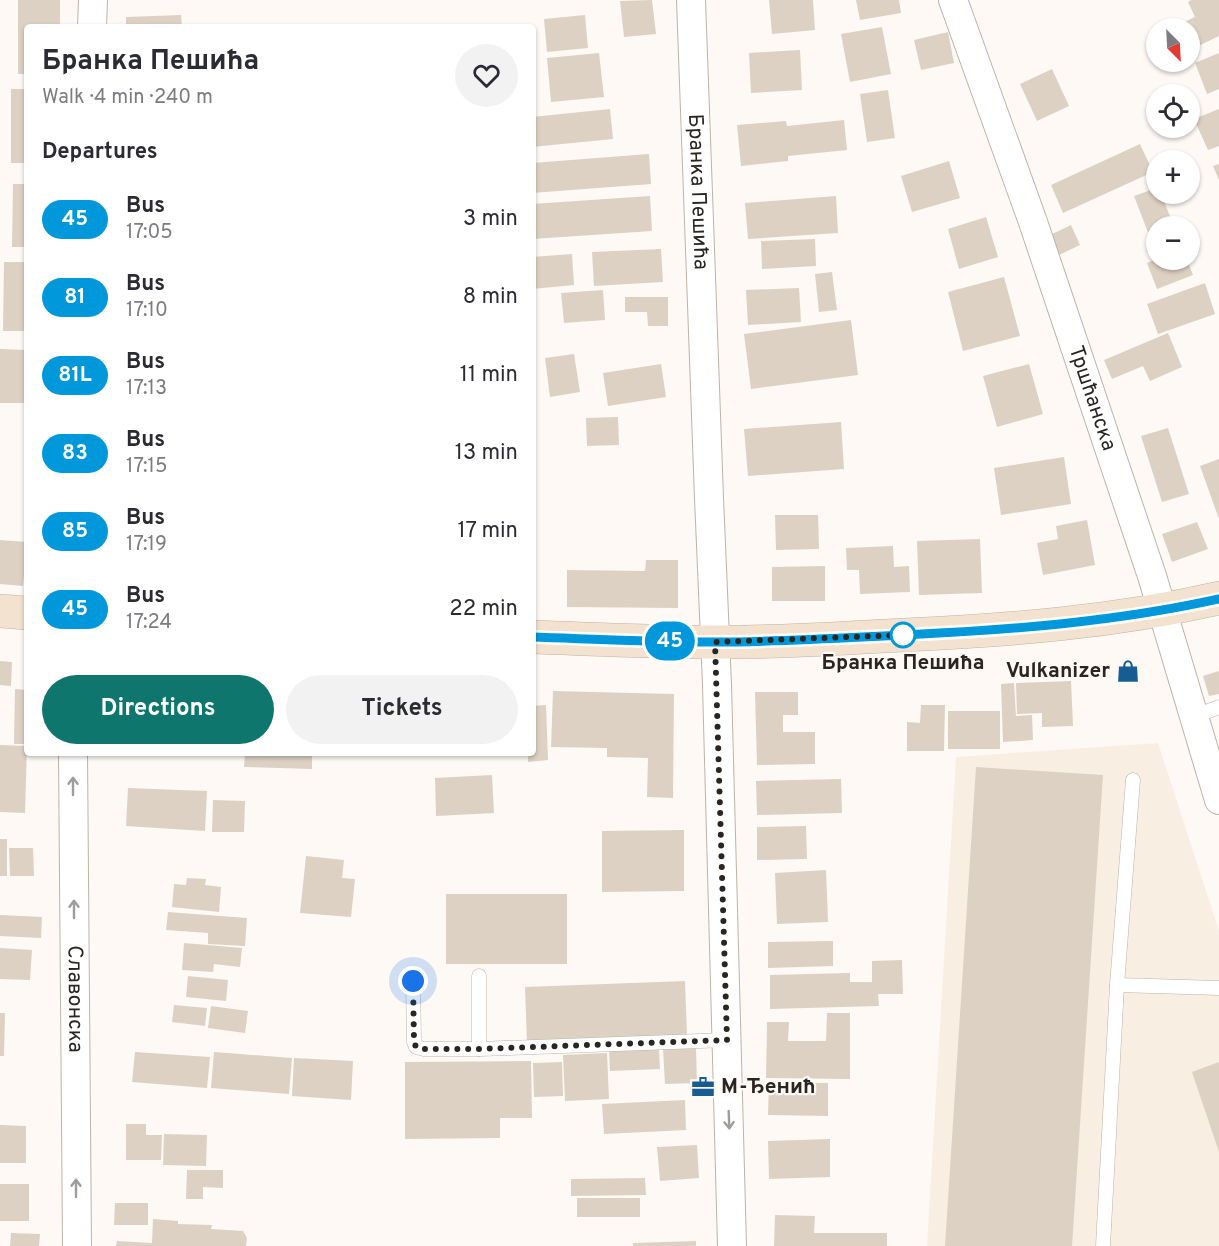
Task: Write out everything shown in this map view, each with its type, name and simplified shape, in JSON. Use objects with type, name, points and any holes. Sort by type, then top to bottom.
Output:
[{"type":"main road","points":[[536,637],[715,642],[993,630],[1089,621],[1163,610],[1219,598]]},
{"type":"main road","points":[[0,611],[24,613]]},
{"type":"street","points":[[92,24],[93,0]]},
{"type":"street","name":"Бранка Пешића","points":[[691,0],[715,642],[732,1246]]},
{"type":"street","name":"Тршћанска","points":[[953,0],[1033,222],[1163,610],[1207,712],[1219,800]]},
{"type":"street","name":"Славонска","points":[[73,756],[76,1246]]},
{"type":"lane","points":[[1103,1246],[1133,780]]},
{"type":"lane","points":[[478,976],[479,1049]]},
{"type":"lane","points":[[413,981],[414,1042],[416,1047],[424,1049],[727,1040]]},
{"type":"lane","points":[[1118,985],[1219,988]]},
{"type":"shaded area","points":[[1158,743],[1219,931],[1219,1246],[927,1246],[956,757]]},
{"type":"building","points":[[18,0],[60,0],[60,24],[24,24],[24,74],[18,74]]},
{"type":"building","points":[[652,0],[656,34],[624,37],[620,1]]},
{"type":"building","points":[[769,0],[813,0],[815,30],[772,34]]},
{"type":"building","points":[[856,0],[899,0],[901,13],[860,20]]},
{"type":"building","points":[[1191,0],[1219,0],[1219,36],[1200,45],[1200,18],[1193,18],[1195,17],[1188,2]]},
{"type":"building","points":[[181,15],[182,24],[126,24],[126,17]]},
{"type":"building","points":[[585,15],[588,48],[547,52],[544,19]]},
{"type":"building","points":[[882,27],[891,74],[850,82],[841,34]]},
{"type":"building","points":[[948,32],[954,63],[921,70],[914,40]]},
{"type":"building","points":[[800,50],[802,90],[751,93],[749,53]]},
{"type":"building","points":[[599,53],[604,97],[551,102],[547,58]]},
{"type":"building","points":[[1219,53],[1219,89],[1207,94],[1198,72],[1200,61]]},
{"type":"building","points":[[1052,69],[1069,106],[1037,121],[1020,84]]},
{"type":"building","points":[[11,89],[24,89],[24,163],[11,163]]},
{"type":"building","points":[[888,90],[895,138],[867,142],[860,94]]},
{"type":"building","points":[[610,109],[613,139],[536,147],[536,117]]},
{"type":"building","points":[[1219,109],[1219,146],[1208,150],[1200,132],[1200,117]]},
{"type":"building","points":[[844,120],[847,150],[788,156],[788,161],[741,166],[737,125],[786,121],[787,126]]},
{"type":"building","points":[[1140,144],[1146,157],[1146,175],[1063,213],[1051,185]]},
{"type":"building","points":[[649,154],[651,184],[536,193],[536,163]]},
{"type":"building","points":[[949,161],[960,198],[912,212],[901,176]]},
{"type":"building","points":[[1219,164],[1219,180],[1213,166]]},
{"type":"building","points":[[13,184],[24,184],[24,247],[12,247]]},
{"type":"building","points":[[1146,192],[1146,204],[1165,204],[1170,216],[1146,216],[1146,227],[1134,196]]},
{"type":"building","points":[[650,196],[652,231],[536,239],[536,204]]},
{"type":"building","points":[[836,196],[838,233],[748,239],[745,203]]},
{"type":"building","points":[[986,217],[998,257],[959,269],[948,229]]},
{"type":"building","points":[[1071,225],[1080,245],[1057,256],[1048,236]]},
{"type":"building","points":[[815,239],[816,266],[762,269],[761,241]]},
{"type":"building","points":[[661,249],[663,282],[594,286],[592,252]]},
{"type":"building","points":[[572,254],[574,285],[536,289],[536,257]]},
{"type":"building","points":[[4,262],[24,262],[24,331],[3,331]]},
{"type":"building","points":[[1150,270],[1191,270],[1193,275],[1157,289]]},
{"type":"building","points":[[832,272],[837,310],[819,312],[815,274]]},
{"type":"building","points":[[1004,277],[1020,336],[963,351],[948,292]]},
{"type":"building","points":[[1205,283],[1215,314],[1158,334],[1147,304]]},
{"type":"building","points":[[799,288],[801,322],[748,325],[746,290]]},
{"type":"building","points":[[603,290],[605,320],[564,323],[561,293]]},
{"type":"building","points":[[625,297],[668,297],[668,326],[648,326],[647,312],[625,312]]},
{"type":"building","points":[[851,320],[858,375],[751,389],[744,334]]},
{"type":"building","points":[[1168,333],[1182,367],[1150,381],[1143,366],[1112,379],[1104,360]]},
{"type":"building","points":[[0,349],[24,350],[24,403],[0,403]]},
{"type":"building","points":[[574,354],[580,392],[550,397],[545,358]]},
{"type":"building","points":[[661,364],[666,397],[608,406],[603,373]]},
{"type":"building","points":[[1029,364],[1043,414],[997,427],[983,376]]},
{"type":"building","points":[[618,417],[619,445],[587,446],[586,418]]},
{"type":"building","points":[[841,422],[844,469],[748,476],[744,429]]},
{"type":"building","points":[[1168,428],[1189,494],[1162,502],[1141,436]]},
{"type":"building","points":[[1064,457],[1071,504],[1001,515],[994,468]]},
{"type":"building","points":[[1219,459],[1219,519],[1200,466]]},
{"type":"building","points":[[775,515],[818,515],[819,549],[776,550]]},
{"type":"building","points":[[1087,520],[1095,565],[1043,575],[1037,543],[1058,539],[1056,526]]},
{"type":"building","points":[[1197,522],[1208,549],[1172,562],[1162,534]]},
{"type":"building","points":[[980,539],[982,593],[919,595],[917,541]]},
{"type":"building","points":[[0,540],[24,542],[23,586],[0,584]]},
{"type":"building","points":[[893,546],[894,567],[909,566],[910,592],[860,594],[859,570],[847,570],[846,548]]},
{"type":"building","points":[[646,560],[678,560],[678,608],[567,607],[567,570],[645,571]]},
{"type":"building","points":[[825,566],[825,601],[772,601],[772,567]]},
{"type":"building","points":[[0,661],[12,662],[11,686],[0,685]]},
{"type":"building","points":[[1219,671],[1219,694],[1209,696],[1203,676]]},
{"type":"building","points":[[1071,681],[1073,726],[1042,727],[1042,713],[1017,714],[1016,683]]},
{"type":"building","points":[[1014,683],[1016,716],[1032,715],[1033,740],[1003,742],[1001,684]]},
{"type":"building","points":[[15,689],[24,690],[24,744],[14,744]]},
{"type":"building","points":[[553,691],[674,694],[673,798],[647,797],[648,758],[607,757],[607,748],[551,747]]},
{"type":"building","points":[[755,692],[798,692],[798,715],[783,715],[783,732],[815,732],[815,764],[757,765]]},
{"type":"building","points":[[546,705],[548,760],[528,762],[528,756],[536,756],[536,706]]},
{"type":"building","points":[[921,705],[945,705],[944,751],[907,751],[907,722],[920,723]]},
{"type":"building","points":[[948,711],[1000,711],[1000,749],[948,749]]},
{"type":"building","points":[[0,745],[24,746],[24,756],[27,756],[25,813],[0,812]]},
{"type":"building","points":[[245,756],[312,756],[312,769],[244,767]]},
{"type":"building","points":[[976,767],[1103,775],[1072,1246],[945,1246]]},
{"type":"building","points":[[492,775],[494,813],[436,816],[435,778]]},
{"type":"building","points":[[841,779],[842,813],[757,815],[756,781]]},
{"type":"building","points":[[128,788],[207,791],[205,831],[126,826]]},
{"type":"building","points":[[213,800],[245,801],[244,832],[212,832]]},
{"type":"building","points":[[806,826],[807,859],[757,860],[757,827]]},
{"type":"building","points":[[684,830],[684,891],[602,892],[602,831]]},
{"type":"building","points":[[0,839],[7,839],[7,876],[0,876]]},
{"type":"building","points":[[9,848],[33,848],[34,876],[10,876]]},
{"type":"building","points":[[306,856],[344,860],[342,878],[355,879],[351,917],[300,913]]},
{"type":"building","points":[[826,870],[828,922],[777,924],[775,873]]},
{"type":"building","points":[[187,878],[206,879],[205,885],[221,887],[219,912],[172,907],[174,884],[186,885]]},
{"type":"building","points":[[446,894],[567,894],[567,964],[446,964]]},
{"type":"building","points":[[168,912],[247,918],[245,946],[208,944],[208,933],[166,930]]},
{"type":"building","points":[[0,915],[42,917],[41,938],[0,936]]},
{"type":"building","points":[[833,941],[833,966],[768,968],[768,942]]},
{"type":"building","points":[[184,943],[242,948],[240,967],[214,964],[213,972],[182,970]]},
{"type":"building","points":[[0,948],[32,950],[30,980],[0,979]]},
{"type":"building","points":[[902,960],[903,994],[878,994],[879,1006],[770,1009],[770,975],[850,973],[850,982],[872,982],[872,961]]},
{"type":"building","points":[[188,976],[228,980],[226,1001],[186,997]]},
{"type":"building","points":[[685,981],[687,1036],[527,1043],[525,987]]},
{"type":"building","points":[[174,1005],[207,1008],[205,1026],[172,1022]]},
{"type":"building","points":[[211,1006],[248,1011],[245,1033],[208,1028]]},
{"type":"building","points":[[0,1013],[5,1013],[4,1056],[0,1056]]},
{"type":"building","points":[[827,1013],[850,1013],[850,1079],[766,1078],[767,1022],[789,1022],[788,1041],[826,1041]]},
{"type":"building","points":[[696,1048],[697,1083],[665,1084],[663,1049]]},
{"type":"building","points":[[659,1049],[660,1069],[610,1071],[609,1050]]},
{"type":"building","points":[[135,1052],[210,1057],[207,1088],[132,1082]]},
{"type":"building","points":[[214,1052],[292,1058],[289,1094],[211,1088]]},
{"type":"building","points":[[607,1053],[609,1099],[565,1101],[563,1055]]},
{"type":"building","points":[[294,1058],[353,1061],[351,1100],[292,1096]]},
{"type":"building","points":[[531,1061],[532,1118],[500,1118],[500,1138],[405,1139],[405,1062]]},
{"type":"building","points":[[562,1062],[563,1096],[534,1097],[533,1063]]},
{"type":"building","points":[[1219,1062],[1219,1152],[1192,1072]]},
{"type":"building","points":[[769,1082],[828,1083],[828,1116],[768,1115]]},
{"type":"building","points":[[685,1100],[686,1130],[604,1134],[602,1104]]},
{"type":"building","points":[[126,1124],[146,1124],[146,1135],[162,1135],[161,1160],[126,1160]]},
{"type":"building","points":[[0,1125],[26,1126],[26,1163],[0,1163]]},
{"type":"building","points":[[164,1134],[207,1135],[206,1166],[163,1165]]},
{"type":"building","points":[[830,1139],[830,1177],[769,1179],[768,1141]]},
{"type":"building","points":[[697,1145],[699,1178],[660,1181],[657,1147]]},
{"type":"building","points":[[187,1170],[223,1170],[223,1188],[203,1187],[203,1199],[186,1199]]},
{"type":"building","points":[[645,1178],[646,1195],[571,1196],[571,1179]]},
{"type":"building","points":[[0,1184],[29,1184],[29,1221],[0,1221]]},
{"type":"building","points":[[577,1198],[640,1198],[640,1217],[577,1217]]},
{"type":"building","points":[[115,1203],[148,1203],[148,1225],[114,1225]]},
{"type":"building","points":[[775,1215],[815,1216],[814,1233],[887,1233],[887,1246],[774,1246]]},
{"type":"building","points":[[153,1219],[178,1221],[178,1224],[212,1225],[211,1229],[243,1231],[247,1238],[246,1246],[116,1246],[117,1241],[152,1243]]},
{"type":"building","points":[[11,1233],[40,1234],[39,1246],[10,1246]]},
{"type":"building","points":[[696,1241],[696,1246],[633,1246],[633,1243]]},
{"type":"bus line","name":"45","points":[[536,637],[715,642],[941,633],[1109,619],[1219,599]]},
{"type":"place","name":"Бранка Пешића","points":[[903,635]]},
{"type":"place","name":"Vulkanizer","points":[[1128,671]]},
{"type":"place","name":"М-Ђенић","points":[[703,1087]]},
{"type":"route","points":[[413,981],[414,1042],[416,1047],[424,1049],[727,1040],[715,642],[903,635]]}]
